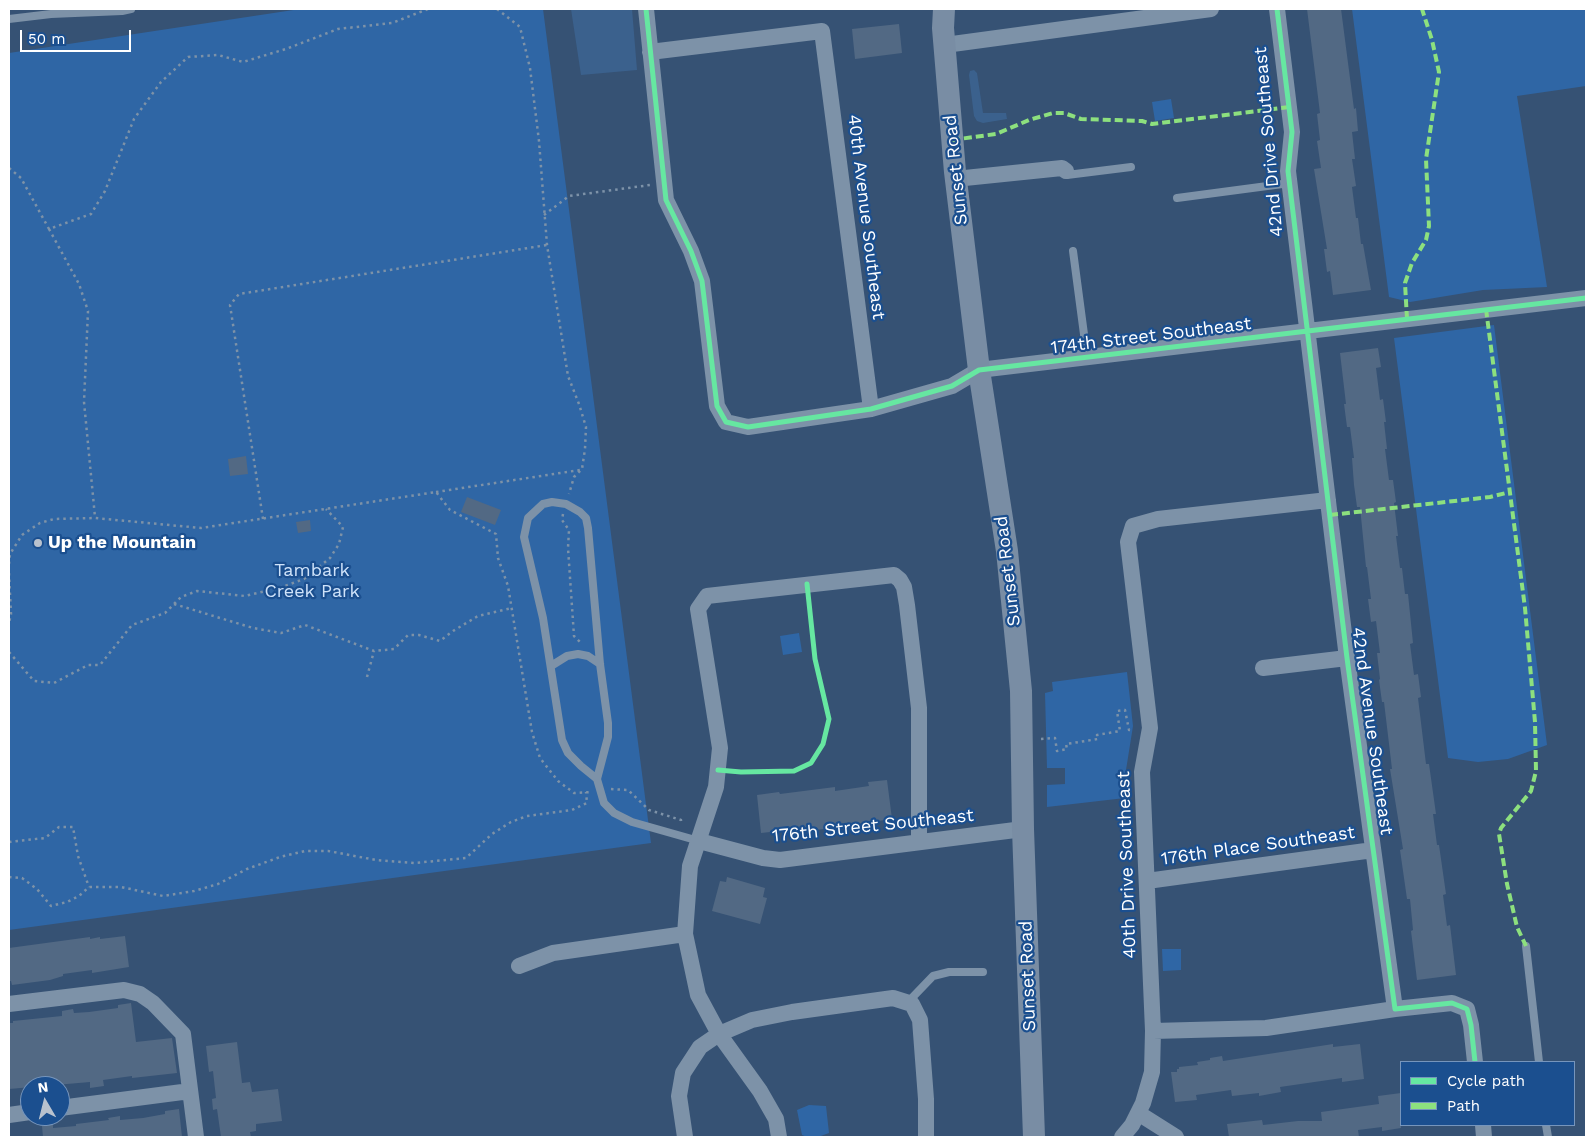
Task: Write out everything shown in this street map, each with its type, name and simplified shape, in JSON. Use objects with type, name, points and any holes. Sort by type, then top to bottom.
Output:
[{"type":"street","points":[[646,9],[664,184]]},
{"type":"street","name":"Sunset Road","points":[[944,9],[945,45],[956,179],[979,370],[1007,551],[1021,691],[1023,829],[1034,1137]]},
{"type":"street","points":[[945,45],[1211,9]]},
{"type":"street","name":"42nd Drive Southeast","points":[[1277,9],[1292,125],[1288,170],[1308,331]]},
{"type":"street","name":"40th Avenue Southeast","points":[[650,52],[822,31],[871,409]]},
{"type":"street","points":[[956,179],[1062,168],[1066,171]]},
{"type":"street","name":"174th Street Southeast","points":[[664,184],[666,200],[691,250],[702,281],[716,406],[726,422],[748,427],[871,409],[952,386],[979,370],[1586,298]]},
{"type":"street","name":"42nd Avenue Southeast","points":[[1308,331],[1348,658],[1395,1009]]},
{"type":"street","name":"40th Drive Southeast","points":[[1122,1137],[1132,1125],[1143,1103],[1152,1072],[1153,1031],[1142,772],[1150,730],[1128,542],[1133,526],[1158,520],[1328,500]]},
{"type":"street","points":[[779,1137],[776,1119],[760,1091],[719,1034],[698,995],[685,934],[690,866],[716,787],[720,748],[698,609],[707,596],[894,575],[900,580],[904,587],[920,708],[920,842]]},
{"type":"street","points":[[1262,668],[1348,658]]},
{"type":"street","name":"176th Street Southeast","points":[[699,841],[763,858],[780,860],[1023,829]]},
{"type":"street","name":"176th Place Southeast","points":[[1147,881],[1374,850]]},
{"type":"street","points":[[519,966],[553,953],[685,934]]},
{"type":"street","points":[[9,1004],[124,990],[140,994],[153,1003],[183,1034],[196,1137]]},
{"type":"street","points":[[685,1137],[679,1096],[683,1073],[700,1047],[719,1034],[752,1020],[792,1012],[893,998],[910,1003],[920,1020],[926,1100],[926,1137]]},
{"type":"street","points":[[1153,1031],[1266,1028],[1395,1009],[1452,1003],[1467,1009],[1471,1025],[1475,1061]]},
{"type":"street","points":[[70,1107],[190,1092]]},
{"type":"street","points":[[1138,1113],[1176,1137]]},
{"type":"lane","points":[[9,19],[51,14],[131,9]]},
{"type":"lane","points":[[1066,171],[1067,175],[1132,167]]},
{"type":"lane","points":[[1178,198],[1290,183]]},
{"type":"lane","points":[[1073,251],[1087,357]]},
{"type":"lane","points":[[597,779],[568,753],[562,740],[543,618],[524,537],[528,518],[543,504],[552,502],[566,504],[580,512],[586,518],[588,528],[600,664],[608,723],[608,737],[597,779],[604,803],[614,813],[632,822],[699,841]]},
{"type":"lane","points":[[551,666],[567,656],[578,654],[588,656],[600,664]]},
{"type":"lane","points":[[1526,946],[1539,1061]]},
{"type":"lane","points":[[910,1003],[932,976],[948,972],[983,972]]},
{"type":"path","points":[[49,229],[91,214],[105,191],[134,119],[161,82],[188,57],[218,55],[243,62],[286,49],[338,29],[392,23],[428,9]]},
{"type":"path","points":[[496,9],[520,27],[530,68],[539,141],[547,245],[568,376],[580,404],[586,427],[582,469],[574,477],[562,520],[569,530],[568,548],[574,636],[585,646],[588,656]]},
{"type":"path","points":[[9,168],[21,178],[79,284],[88,311],[84,402],[95,518]]},
{"type":"path","points":[[544,215],[569,196],[664,184]]},
{"type":"path","points":[[264,519],[230,305],[240,294],[547,245]]},
{"type":"path","points":[[9,564],[10,554],[16,542],[30,528],[54,519],[95,518],[201,528],[582,469]]},
{"type":"path","points":[[436,492],[450,510],[496,534],[498,558],[508,586],[532,732],[540,758],[558,781],[574,793],[617,788],[628,790],[649,810],[681,820],[680,836]]},
{"type":"path","points":[[9,652],[34,681],[54,683],[88,665],[100,665],[132,625],[165,612],[181,597],[197,591],[245,596],[304,580],[330,558],[339,544],[343,527],[326,509]]},
{"type":"path","points":[[9,573],[11,614],[9,623]]},
{"type":"path","points":[[174,604],[253,628],[281,632],[305,625],[374,651],[394,649],[408,635],[419,635],[440,641],[478,616],[512,608]]},
{"type":"path","points":[[367,676],[374,651]]},
{"type":"path","points":[[1022,740],[1055,738],[1057,751],[1067,750],[1066,744],[1098,739],[1097,735],[1120,731],[1117,711],[1126,710],[1129,730],[1150,730]]},
{"type":"path","points":[[9,877],[22,878],[37,889],[51,906],[67,902],[79,896],[89,887],[120,887],[163,896],[172,896],[218,884],[247,869],[280,857],[306,851],[328,851],[376,860],[414,863],[466,858],[492,834],[511,822],[527,816],[572,810],[587,803],[586,792]]},
{"type":"path","points":[[9,842],[45,838],[59,827],[73,827],[78,856],[89,887]]},
{"type":"green space","name":"Tambark Creek Park","points":[[300,9],[543,9],[651,843],[9,930],[9,53]]},
{"type":"green space","points":[[1352,9],[1586,9],[1586,86],[1517,96],[1547,287],[1483,290],[1410,302],[1389,297]]},
{"type":"green space","points":[[1171,99],[1174,118],[1155,121],[1152,102]]},
{"type":"green space","points":[[1494,325],[1547,745],[1508,759],[1478,762],[1448,758],[1394,338]]},
{"type":"green space","points":[[799,633],[802,652],[783,655],[780,636]]},
{"type":"green space","points":[[1127,672],[1133,726],[1126,770],[1125,798],[1047,807],[1047,785],[1065,784],[1065,768],[1047,768],[1045,693],[1053,691],[1052,682]]},
{"type":"green space","points":[[1162,949],[1181,949],[1181,970],[1163,971]]},
{"type":"green space","points":[[809,1105],[826,1106],[829,1133],[818,1137],[802,1135],[797,1110]]},
{"type":"shaded area","points":[[571,9],[632,9],[637,70],[581,75]]},
{"type":"shaded area","points":[[974,70],[977,73],[983,113],[1006,113],[1007,119],[983,123],[977,121],[974,116],[969,75],[970,71]]},
{"type":"building","points":[[1307,9],[1341,9],[1358,131],[1352,132],[1355,159],[1352,159],[1356,186],[1352,187],[1356,218],[1358,218],[1361,244],[1363,244],[1371,290],[1333,295],[1330,271],[1327,272],[1324,249],[1327,249],[1314,169],[1321,168],[1317,141],[1320,140],[1317,114],[1320,113]]},
{"type":"building","points":[[899,24],[902,53],[855,59],[852,29]]},
{"type":"building","points":[[1378,348],[1381,367],[1376,368],[1380,400],[1383,399],[1386,422],[1384,422],[1387,449],[1385,449],[1389,480],[1393,480],[1396,502],[1394,503],[1398,536],[1396,536],[1400,568],[1402,568],[1405,594],[1408,594],[1413,643],[1410,644],[1414,675],[1418,674],[1421,697],[1418,698],[1426,764],[1429,764],[1436,814],[1433,814],[1437,845],[1439,845],[1446,894],[1443,895],[1447,926],[1450,925],[1456,975],[1417,980],[1411,931],[1413,930],[1410,899],[1407,899],[1400,850],[1403,849],[1390,769],[1392,769],[1384,702],[1382,702],[1379,680],[1377,653],[1380,653],[1376,621],[1371,622],[1368,599],[1371,599],[1360,507],[1357,507],[1354,485],[1352,458],[1354,458],[1350,427],[1347,427],[1340,353]]},
{"type":"building","points":[[246,456],[248,474],[230,476],[228,459]]},
{"type":"building","points":[[467,497],[501,510],[495,525],[461,512]]},
{"type":"building","points":[[310,520],[311,531],[298,533],[296,522]]},
{"type":"building","points":[[887,780],[892,819],[789,834],[789,830],[761,833],[757,795],[835,787],[835,791],[869,786],[868,782]]},
{"type":"building","points":[[727,877],[765,888],[763,897],[767,898],[760,924],[712,911],[720,881],[726,882]]},
{"type":"building","points":[[125,936],[129,967],[92,973],[92,970],[63,974],[63,976],[50,980],[12,985],[11,981],[9,981],[9,948],[90,937],[90,939],[100,937],[100,939]]},
{"type":"building","points":[[131,1003],[136,1042],[172,1038],[177,1073],[103,1080],[104,1086],[90,1088],[90,1082],[70,1084],[70,1076],[20,1076],[20,1088],[9,1089],[9,1023],[62,1016],[62,1011],[73,1009],[74,1013],[89,1012],[118,1008],[118,1005]]},
{"type":"building","points":[[237,1042],[242,1083],[250,1082],[252,1092],[278,1089],[282,1121],[256,1124],[256,1131],[250,1132],[251,1137],[221,1137],[217,1109],[213,1110],[212,1099],[216,1098],[213,1071],[209,1072],[206,1046]]},
{"type":"building","points":[[1333,1044],[1333,1047],[1360,1044],[1364,1079],[1342,1082],[1342,1078],[1280,1087],[1281,1092],[1259,1096],[1259,1093],[1232,1096],[1231,1090],[1196,1095],[1197,1100],[1175,1102],[1171,1072],[1177,1072],[1179,1067],[1198,1065],[1197,1062],[1222,1056],[1223,1061]]},
{"type":"building","points":[[1400,1093],[1401,1128],[1382,1131],[1382,1127],[1358,1130],[1359,1137],[1229,1137],[1227,1124],[1262,1120],[1263,1125],[1298,1121],[1322,1121],[1321,1112],[1379,1104],[1378,1096]]},
{"type":"building","points":[[179,1109],[182,1137],[43,1137],[42,1126],[53,1126],[53,1128],[76,1126],[76,1124],[109,1120],[108,1118],[120,1116],[120,1120],[143,1118],[165,1114],[165,1111]]},
{"type":"marked path","points":[[1407,319],[1405,283],[1412,263],[1426,240],[1429,226],[1426,159],[1439,72],[1432,40],[1422,9]]},
{"type":"marked path","points":[[952,140],[996,134],[1029,120],[1053,113],[1064,113],[1081,119],[1142,121],[1152,124],[1290,107]]},
{"type":"marked path","points":[[1486,309],[1525,608],[1535,722],[1536,771],[1531,791],[1501,828],[1499,834],[1507,884],[1517,927],[1526,946]]},
{"type":"marked path","points":[[1330,515],[1490,497],[1510,492]]},
{"type":"cycle path","points":[[646,9],[666,200],[691,251],[702,281],[717,406],[726,422],[748,427],[871,409],[952,386],[979,370],[1586,298]]},
{"type":"cycle path","points":[[1277,9],[1292,132],[1288,171],[1347,658],[1395,1009],[1452,1003],[1467,1009],[1471,1025],[1475,1061]]},
{"type":"cycle path","points":[[718,770],[741,772],[794,771],[811,763],[823,744],[829,719],[815,659],[807,584]]},
{"type":"place","name":"Up the Mountain","points":[[38,543]]}]
